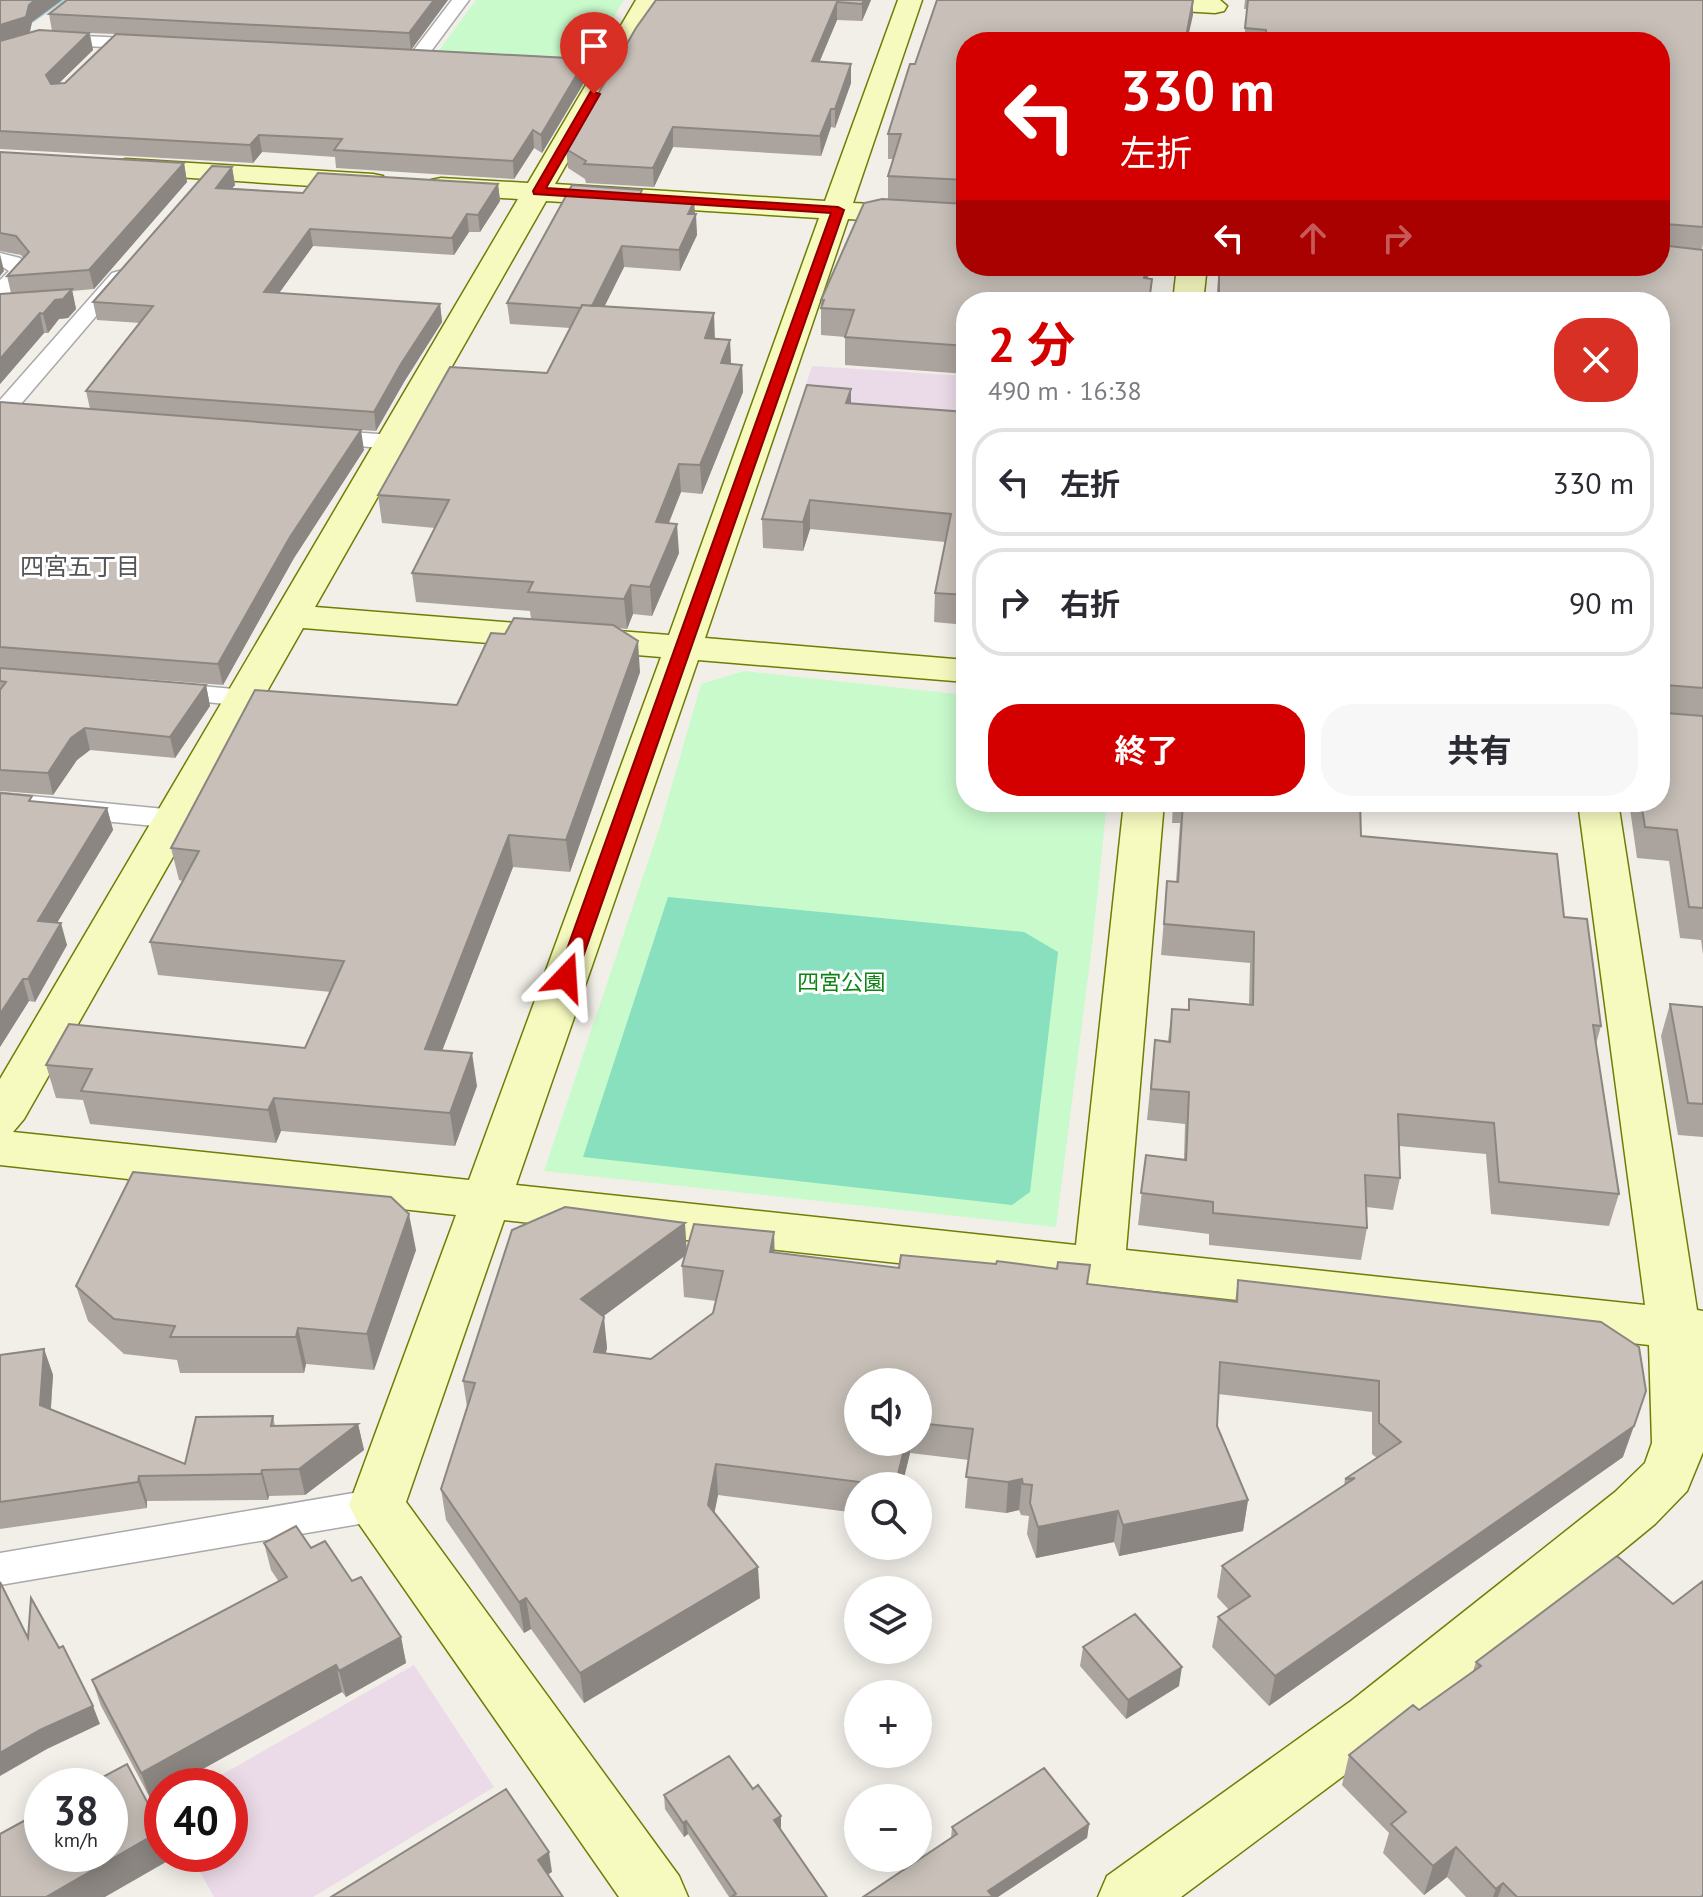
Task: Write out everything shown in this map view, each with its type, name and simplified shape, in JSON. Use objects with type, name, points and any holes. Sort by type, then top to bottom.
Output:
[{"type":"street","points":[[417,59],[461,0]]},
{"type":"street","points":[[0,1119],[539,191],[600,69],[648,0]]},
{"type":"street","points":[[377,1505],[910,0]]},
{"type":"street","points":[[1114,0],[1215,12]]},
{"type":"street","points":[[41,39],[40,28],[52,19]]},
{"type":"street","points":[[0,51],[41,39],[159,45]]},
{"type":"street","points":[[92,63],[114,43]]},
{"type":"street","points":[[106,166],[956,217]]},
{"type":"street","points":[[190,195],[210,172]]},
{"type":"street","points":[[0,259],[13,262],[20,271],[5,301]]},
{"type":"street","points":[[0,414],[131,263]]},
{"type":"street","points":[[73,301],[101,298]]},
{"type":"street","points":[[0,414],[32,416]]},
{"type":"street","points":[[300,435],[392,442]]},
{"type":"street","points":[[292,616],[956,670]]},
{"type":"street","points":[[138,689],[245,698]]},
{"type":"street","points":[[0,802],[175,819]]},
{"type":"street","points":[[1099,1266],[1143,812]]},
{"type":"street","points":[[1130,1897],[1372,1720],[1635,1508],[1668,1475],[1679,1443],[1688,1328],[1600,812]]},
{"type":"street","points":[[0,1148],[1688,1328]]},
{"type":"street","points":[[0,1569],[377,1505]]},
{"type":"street","points":[[377,1505],[656,1897]]},
{"type":"shaded area","points":[[812,366],[956,375],[956,436],[793,425]]},
{"type":"shaded area","points":[[414,1665],[494,1787],[313,1897],[214,1897],[200,1872],[248,1872],[248,1768],[234,1768]]},
{"type":"green space","points":[[476,0],[624,0],[587,61],[437,53]]},
{"type":"green space","name":"四宮公園","points":[[744,671],[956,694],[956,812],[1106,812],[1056,1227],[544,1171],[661,823],[701,684]]},
{"type":"green space","points":[[668,897],[1024,932],[1058,952],[1030,1192],[1012,1205],[583,1157]]},
{"type":"building","points":[[0,0],[35,0],[29,5],[26,17],[0,25]]},
{"type":"building","points":[[67,0],[434,0],[409,33],[49,14]]},
{"type":"building","points":[[656,0],[864,0],[862,4],[837,2],[812,61],[851,64],[835,109],[831,109],[820,136],[673,127],[653,168],[584,164],[586,161],[566,149],[636,28]]},
{"type":"building","points":[[937,0],[1193,0],[1187,32],[956,32],[956,179],[888,176],[901,134],[888,134],[910,64],[915,64]]},
{"type":"building","points":[[1248,0],[1703,0],[1703,227],[1670,224],[1670,32],[1266,32],[1245,28]]},
{"type":"building","points":[[39,30],[89,33],[46,75],[51,84],[65,83],[116,34],[586,59],[541,135],[533,130],[513,161],[334,150],[342,139],[259,135],[250,145],[0,131],[0,41]]},
{"type":"building","points":[[0,152],[184,163],[89,270],[7,276],[29,252],[16,236],[0,233]]},
{"type":"building","points":[[212,166],[232,167],[216,188],[303,193],[318,173],[498,184],[478,215],[467,214],[452,238],[310,229],[264,292],[440,304],[374,412],[86,391],[153,306],[93,302]]},
{"type":"building","points":[[572,185],[642,190],[639,196],[694,202],[688,214],[696,214],[679,250],[622,246],[592,306],[507,303]]},
{"type":"building","points":[[882,199],[956,203],[956,276],[1144,276],[1152,279],[1150,292],[956,292],[956,345],[845,337],[854,310],[821,308],[824,300],[821,300],[864,203]]},
{"type":"building","points":[[1670,246],[1703,250],[1703,688],[1670,685],[1670,292],[1219,292],[1219,276],[1670,276]]},
{"type":"building","points":[[72,289],[63,299],[55,300],[43,314],[40,313],[0,359],[0,294]]},
{"type":"building","points":[[582,305],[714,313],[705,338],[730,340],[721,363],[742,365],[700,465],[679,464],[656,522],[677,524],[650,587],[631,585],[624,599],[528,592],[533,582],[412,573],[449,500],[378,495],[450,367],[547,373]]},
{"type":"building","points":[[807,385],[851,389],[846,403],[956,411],[956,594],[935,593],[951,514],[810,500],[803,522],[762,519]]},
{"type":"building","points":[[0,402],[361,430],[290,537],[218,664],[0,647]]},
{"type":"building","points":[[514,618],[613,625],[638,641],[566,840],[509,835],[425,1049],[472,1053],[450,1113],[274,1098],[268,1110],[81,1091],[92,1069],[46,1065],[69,1024],[305,1048],[344,961],[150,942],[199,851],[171,848],[255,690],[457,705],[491,633],[505,634]]},
{"type":"building","points":[[0,668],[206,685],[170,737],[85,728],[71,738],[48,773],[0,770],[0,690],[6,682],[0,681]]},
{"type":"building","points":[[1670,713],[1703,716],[1703,908],[1689,907],[1677,830],[1645,827],[1643,812],[1670,812]]},
{"type":"building","points":[[0,793],[32,796],[29,801],[107,808],[38,921],[61,923],[28,979],[23,979],[0,1014]]},
{"type":"building","points":[[1182,812],[1360,812],[1361,836],[1557,854],[1564,917],[1587,919],[1601,1026],[1593,1025],[1619,1194],[1499,1182],[1494,1123],[1398,1114],[1400,1178],[1365,1175],[1367,1228],[1213,1213],[1213,1202],[1141,1193],[1146,1155],[1186,1160],[1189,1092],[1151,1089],[1155,1040],[1170,1042],[1172,1009],[1189,1010],[1189,999],[1253,1005],[1254,932],[1164,924],[1167,881],[1178,882]]},
{"type":"building","points":[[1670,1004],[1703,1007],[1703,1104],[1688,1103]]},
{"type":"building","points":[[133,1172],[391,1197],[409,1214],[367,1334],[298,1328],[296,1337],[170,1337],[175,1326],[114,1319],[76,1286]]},
{"type":"building","points":[[565,1207],[685,1223],[581,1299],[604,1317],[594,1352],[651,1359],[713,1313],[723,1271],[682,1266],[694,1224],[774,1232],[770,1252],[899,1268],[901,1255],[996,1264],[997,1261],[1057,1269],[1058,1262],[1090,1265],[1087,1284],[1237,1302],[1238,1280],[1601,1322],[1639,1347],[1646,1391],[1634,1426],[1275,1676],[1218,1617],[1250,1596],[1222,1566],[1355,1478],[1345,1479],[1401,1442],[1379,1423],[1379,1381],[1220,1362],[1217,1426],[1248,1500],[1123,1525],[1118,1511],[1038,1527],[1030,1503],[1032,1485],[1023,1484],[1022,1479],[1008,1482],[966,1477],[973,1429],[932,1425],[932,1368],[844,1368],[844,1456],[902,1456],[898,1472],[844,1472],[844,1480],[716,1464],[708,1505],[758,1567],[580,1673],[526,1598],[519,1602],[441,1489],[475,1383],[463,1381],[512,1230]]},
{"type":"building","points":[[44,1349],[40,1405],[185,1464],[196,1417],[273,1416],[271,1426],[358,1424],[299,1469],[262,1470],[261,1474],[139,1476],[138,1482],[0,1502],[0,1355]]},
{"type":"building","points":[[296,1526],[311,1548],[325,1541],[352,1581],[361,1577],[401,1637],[339,1671],[336,1665],[150,1768],[144,1768],[141,1773],[92,1680],[287,1577],[264,1543]]},
{"type":"building","points":[[1617,1556],[1673,1604],[1703,1581],[1703,1895],[1517,1897],[1503,1883],[1496,1889],[1456,1847],[1433,1866],[1391,1824],[1406,1812],[1349,1755],[1413,1705],[1419,1710],[1481,1666],[1476,1662]]},
{"type":"building","points":[[0,1582],[28,1638],[31,1598],[59,1648],[63,1646],[93,1706],[40,1730],[0,1753]]},
{"type":"building","points":[[1135,1614],[1182,1667],[1128,1700],[1083,1647]]},
{"type":"building","points":[[729,1756],[753,1789],[758,1785],[781,1816],[774,1820],[827,1897],[731,1897],[736,1894],[686,1821],[683,1823],[664,1795]]},
{"type":"building","points":[[127,1764],[144,1796],[144,1840],[128,1850],[128,1768],[120,1768]]},
{"type":"building","points":[[1044,1768],[1089,1824],[988,1891],[993,1897],[863,1897],[900,1872],[932,1872],[932,1851],[957,1834],[952,1827]]},
{"type":"building","points":[[506,1789],[549,1852],[538,1860],[563,1897],[331,1897]]},
{"type":"building","points":[[24,1821],[24,1872],[89,1872],[46,1897],[0,1897],[0,1834]]},
{"type":"waterway","points":[[0,43],[63,0]]},
{"type":"district","name":"四宮五丁目","points":[[80,567]]},
{"type":"route","points":[[566,977],[838,210],[539,191],[594,94]]}]
